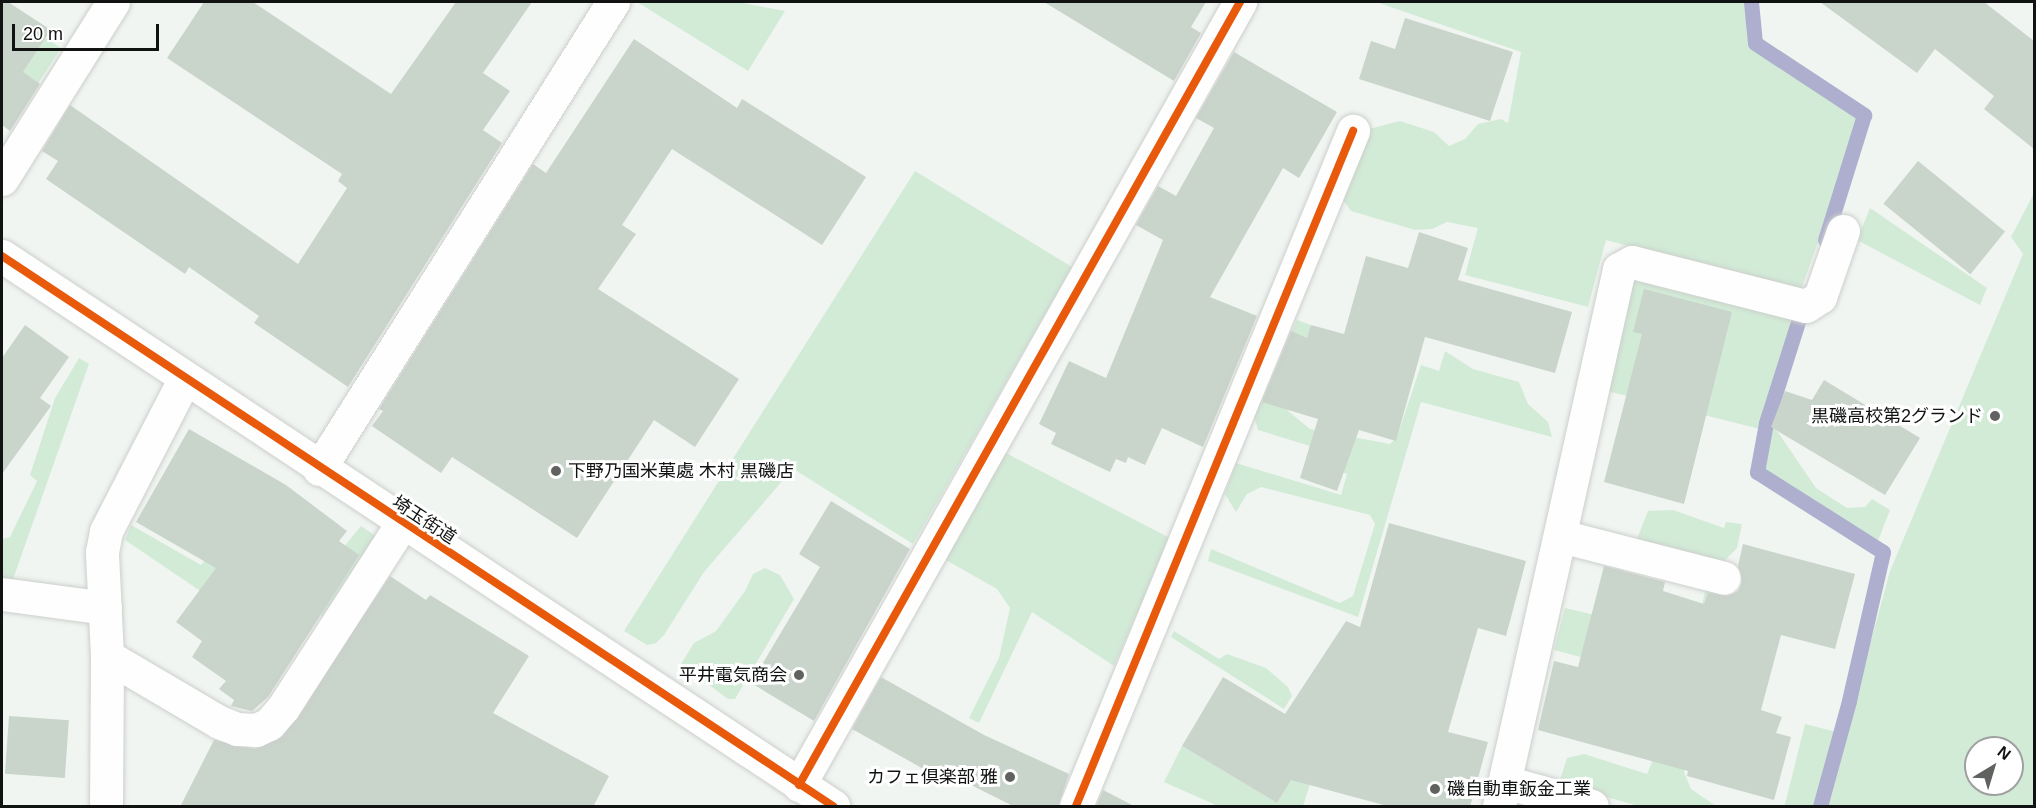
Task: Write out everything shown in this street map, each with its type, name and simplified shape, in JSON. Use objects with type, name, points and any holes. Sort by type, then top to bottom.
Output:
[{"type":"street","points":[[2,179],[113,2]]},
{"type":"street","points":[[319,468],[613,2]]},
{"type":"street","points":[[800,785],[1240,2]]},
{"type":"street","points":[[1076,807],[1353,131]]},
{"type":"street","points":[[1592,807],[1502,794],[1619,269],[1632,262],[1806,306],[1820,297],[1843,231]]},
{"type":"street","name":"埼玉街道","points":[[2,256],[184,380],[830,806]]},
{"type":"street","points":[[106,807],[107,656],[102,552],[106,531],[184,380]]},
{"type":"street","points":[[107,656],[219,722],[237,729],[256,730],[269,724],[284,708],[402,524]]},
{"type":"street","points":[[1561,536],[1725,578]]},
{"type":"street","points":[[2,594],[105,608]]},
{"type":"green space","points":[[637,2],[737,2],[785,11],[748,71]]},
{"type":"green space","points":[[1376,2],[1751,2],[1755,43],[1864,115],[1800,292],[1606,240],[1588,307],[1465,275],[1478,228],[1447,222],[1432,229],[1415,230],[1351,211],[1341,197],[1369,129],[1400,121],[1434,132],[1449,146],[1465,139],[1478,124],[1501,119],[1508,123],[1521,52]]},
{"type":"green space","points":[[46,38],[61,48],[35,88],[2,65],[2,59],[22,73]]},
{"type":"green space","points":[[915,171],[1072,267],[913,544],[787,465],[784,479],[704,572],[664,635],[656,643],[647,645],[624,631]]},
{"type":"green space","name":"黒磯高校第2グランド","points":[[2034,193],[2034,806],[1826,806],[1890,571],[2023,254],[2011,237]]},
{"type":"green space","points":[[1870,208],[1987,288],[1980,305],[1857,240]]},
{"type":"green space","points":[[1643,275],[1801,317],[1771,422],[1816,488],[1847,508],[1865,507],[1872,499],[1890,510],[1876,546],[1757,472],[1764,430],[1607,391],[1629,285]]},
{"type":"green space","points":[[1297,320],[1311,325],[1287,410],[1310,429],[1390,444],[1397,437],[1421,365],[1439,371],[1445,351],[1473,369],[1519,382],[1528,404],[1548,422],[1552,437],[1421,402],[1358,617],[1208,561],[1211,549],[1340,603],[1353,596],[1375,524],[1370,515],[1261,487],[1247,494],[1236,512],[1225,494],[1236,463],[1341,495],[1347,474],[1306,458],[1310,446],[1258,430],[1254,416]]},
{"type":"green space","points":[[79,358],[89,364],[12,582],[2,577],[2,539],[10,537],[37,481],[30,475],[55,398]]},
{"type":"green space","points":[[1002,451],[1170,538],[1114,666],[1032,612],[979,723],[969,718],[999,658],[1010,608],[997,589],[944,559]]},
{"type":"green space","points":[[1673,510],[1724,528],[1726,522],[1742,524],[1737,548],[1724,561],[1637,539],[1648,511]]},
{"type":"green space","points":[[131,525],[201,565],[228,532],[307,592],[361,526],[377,537],[326,619],[294,599],[268,637],[125,540]]},
{"type":"green space","points":[[765,568],[780,575],[794,599],[735,699],[728,699],[681,664],[694,643],[716,631],[745,591],[753,574]]},
{"type":"green space","points":[[1706,588],[1752,601],[1706,690],[1684,772],[1691,789],[1716,806],[1638,806],[1559,783],[1567,758],[1584,754],[1647,774],[1666,728],[1691,686],[1554,650],[1565,608],[1603,617],[1688,662]]},
{"type":"green space","points":[[1174,631],[1219,659],[1227,654],[1266,668],[1288,687],[1292,696],[1284,709],[1171,637]]},
{"type":"green space","points":[[1805,724],[1841,733],[1823,806],[1785,806]]},
{"type":"green space","points":[[1318,734],[1325,738],[1303,806],[1218,806],[1164,782],[1182,746],[1277,803]]},
{"type":"building","points":[[2,2],[8,2],[51,30],[23,72],[40,84],[10,131],[2,125]]},
{"type":"building","points":[[204,2],[253,2],[391,94],[456,2],[532,2],[483,73],[510,91],[483,130],[502,143],[348,387],[254,323],[259,316],[189,267],[185,274],[46,179],[58,161],[42,151],[70,105],[298,264],[347,188],[338,181],[342,174],[167,58]]},
{"type":"building","points":[[1044,2],[1206,2],[1191,27],[1201,33],[1174,81]]},
{"type":"building","points":[[1820,2],[1984,2],[2034,41],[2034,149],[1984,109],[1994,96],[1935,49],[1917,73]]},
{"type":"building","points":[[1405,18],[1513,52],[1490,121],[1359,79],[1371,41],[1395,49]]},
{"type":"building","points":[[634,39],[737,108],[742,99],[866,177],[822,245],[672,149],[622,225],[636,234],[598,289],[739,379],[695,447],[654,420],[577,538],[452,457],[441,473],[372,426],[383,411],[379,409],[533,164],[546,173]]},
{"type":"building","points":[[1234,52],[1337,112],[1299,178],[1283,168],[1210,297],[1257,316],[1203,447],[1162,428],[1145,465],[1128,457],[1126,463],[1116,459],[1110,472],[1051,444],[1056,433],[1039,424],[1069,361],[1106,378],[1163,240],[1136,225],[1158,186],[1176,196],[1214,128],[1196,118]]},
{"type":"building","points":[[1918,161],[2005,231],[1970,274],[1883,204]]},
{"type":"building","points":[[1419,232],[1468,248],[1458,280],[1572,312],[1555,373],[1425,337],[1396,441],[1359,430],[1337,491],[1300,478],[1318,419],[1262,402],[1291,331],[1307,338],[1311,325],[1344,334],[1366,256],[1408,268]]},
{"type":"building","points":[[1644,289],[1732,312],[1684,504],[1604,482],[1642,334],[1633,332]]},
{"type":"building","points":[[25,325],[69,357],[40,398],[51,406],[2,474],[2,358]]},
{"type":"building","points":[[1824,380],[1920,438],[1885,495],[1771,427],[1785,391],[1812,400]]},
{"type":"building","points":[[189,429],[286,485],[347,531],[339,541],[359,555],[268,697],[252,711],[231,706],[234,700],[219,689],[226,681],[192,657],[202,641],[176,622],[216,568],[136,522]]},
{"type":"building","points":[[831,501],[910,549],[814,721],[751,683],[820,567],[799,554]]},
{"type":"building","points":[[1389,523],[1526,561],[1506,636],[1478,628],[1448,732],[1488,742],[1470,807],[1391,807],[1291,780],[1277,803],[1182,746],[1223,677],[1285,714],[1346,621],[1360,627]]},
{"type":"building","points":[[1743,544],[1855,574],[1835,649],[1781,635],[1761,710],[1782,717],[1776,733],[1791,737],[1774,800],[1687,776],[1688,771],[1538,730],[1554,661],[1578,667],[1604,566],[1665,582],[1663,591],[1704,604],[1708,593],[1728,596],[1738,591],[1742,582],[1738,566]]},
{"type":"building","points":[[390,576],[426,600],[430,595],[529,656],[493,713],[609,776],[593,807],[180,807],[214,740],[255,749],[283,736]]},
{"type":"building","points":[[881,677],[984,735],[1069,774],[1058,807],[1015,807],[949,774],[945,781],[852,729]]},
{"type":"building","points":[[9,716],[69,720],[65,778],[5,774]]},
{"type":"building","points":[[1103,790],[1136,807],[1096,807]]},
{"type":"waterway","points":[[1751,2],[1755,43],[1864,115],[1825,240]]},
{"type":"waterway","points":[[1804,303],[1766,423],[1757,472],[1883,552],[1849,701],[1820,806]]},
{"type":"cycle path","points":[[799,785],[1240,2]]},
{"type":"cycle path","points":[[1076,806],[1353,131]]},
{"type":"cycle path","points":[[2,256],[833,806]]},
{"type":"place","name":"黒磯高校第2グランド","points":[[1995,416]]},
{"type":"place","name":"下野乃国米菓處 木村 黒磯店","points":[[556,471]]},
{"type":"place","name":"平井電気商会","points":[[799,675]]},
{"type":"place","name":"カフェ倶楽部 雅","points":[[1010,777]]},
{"type":"place","name":"磯自動車鈑金工業","points":[[1435,789]]}]
